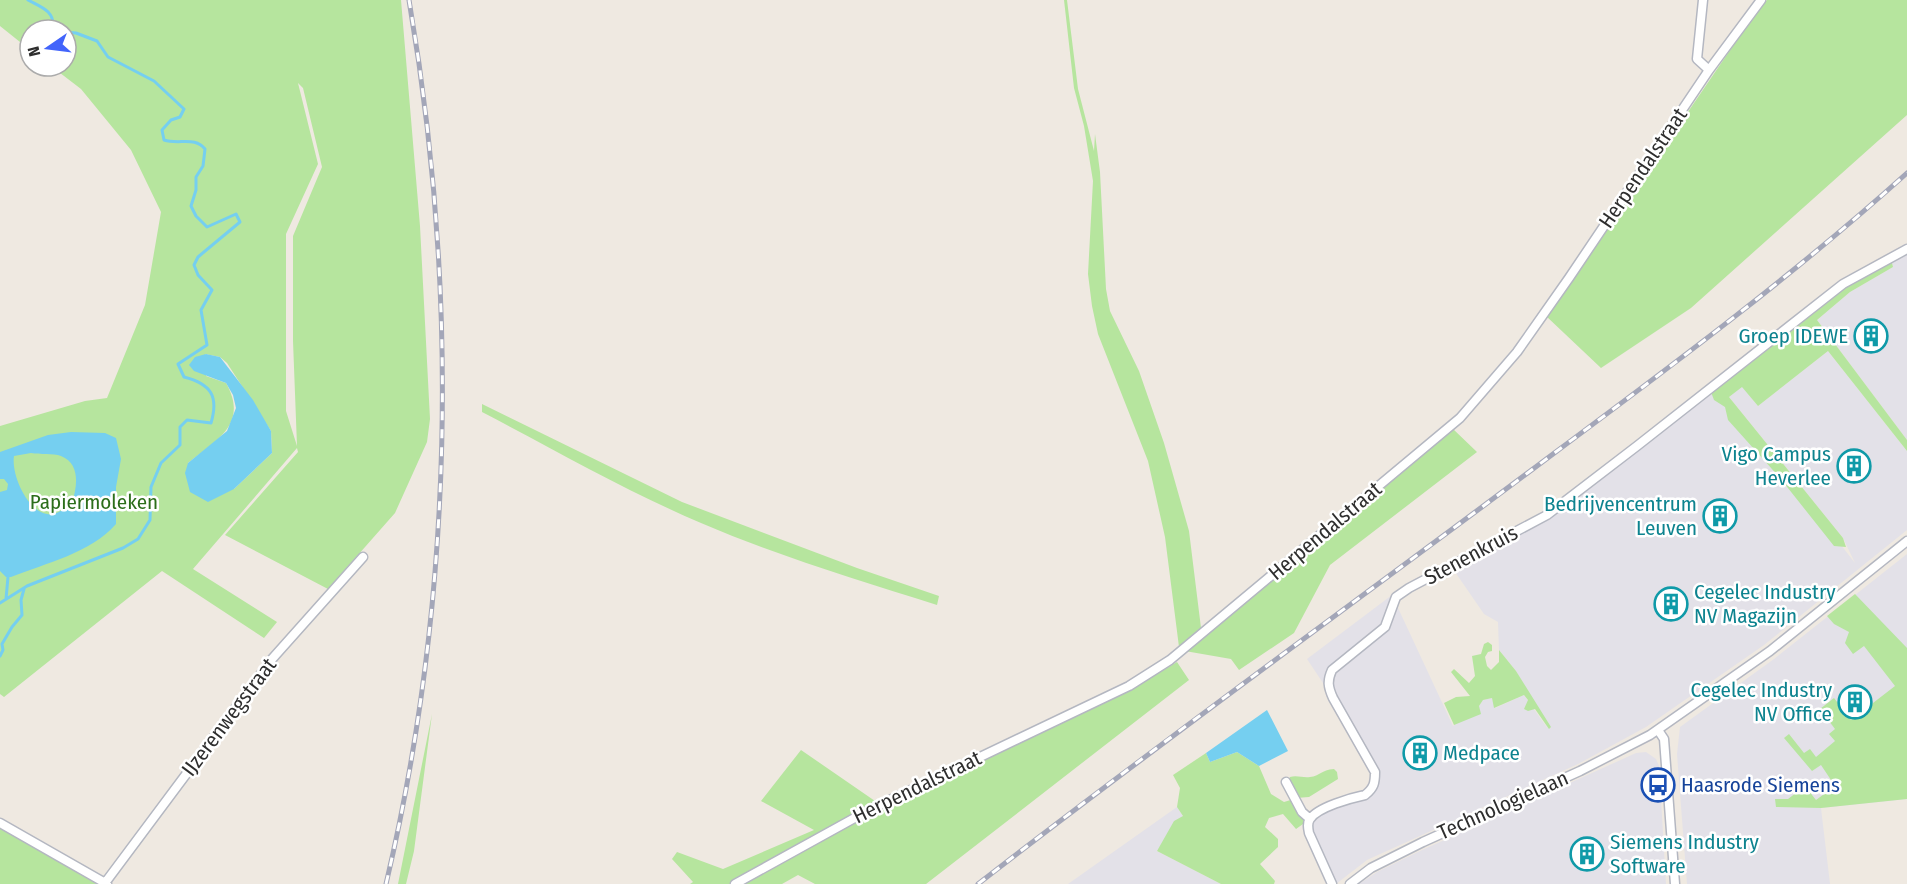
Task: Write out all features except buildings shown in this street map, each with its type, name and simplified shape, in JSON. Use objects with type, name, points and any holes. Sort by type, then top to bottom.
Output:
[{"type":"street","points":[[1703,0],[1696,59],[1709,70]]},
{"type":"street","name":"Herpendalstraat","points":[[735,884],[869,810],[1129,686],[1170,660],[1460,418],[1517,352],[1709,70],[1761,0]]},
{"type":"street","name":"Stenenkruis","points":[[1310,819],[1316,812],[1365,795],[1372,790],[1375,783],[1375,772],[1332,698],[1328,678],[1332,670],[1385,627],[1396,597],[1547,515],[1843,284],[1907,249]]},
{"type":"street","name":"Technologielaan","points":[[1350,884],[1371,868],[1423,842],[1580,771],[1658,730],[1770,651],[1907,541]]},
{"type":"street","name":"IJzerenwegstraat","points":[[106,884],[272,659],[363,557]]},
{"type":"street","points":[[1658,730],[1664,739],[1675,884]]},
{"type":"street","points":[[1286,782],[1302,812],[1310,819],[1307,825],[1309,833],[1332,884]]},
{"type":"street","points":[[0,823],[106,884]]},
{"type":"shaded area","points":[[1907,253],[1907,440],[1817,320],[1850,292],[1893,267],[1891,259]]},
{"type":"shaded area","points":[[1828,351],[1907,451],[1907,530],[1764,645],[1646,727],[1578,764],[1367,860],[1336,884],[1332,884],[1309,833],[1310,819],[1365,795],[1375,772],[1333,698],[1307,659],[1392,595],[1453,726],[1479,706],[1483,700],[1492,698],[1495,708],[1524,695],[1548,729],[1516,671],[1499,650],[1498,622],[1484,614],[1453,569],[1547,519],[1717,386],[1855,563],[1843,538],[1729,397],[1742,386],[1758,406]]},
{"type":"shaded area","points":[[1907,554],[1907,799],[1821,808],[1830,884],[1687,884],[1677,754],[1680,727],[1774,659]]},
{"type":"shaded area","points":[[1646,752],[1656,759],[1659,766],[1666,884],[1359,884],[1377,872],[1420,851],[1636,753]]},
{"type":"shaded area","points":[[1177,807],[1183,816],[1157,851],[1221,884],[1068,884]]},
{"type":"green space","name":"Papiermoleken","points":[[0,0],[401,0],[420,226],[430,419],[427,442],[395,513],[328,589],[225,535],[298,452],[297,448],[193,569],[277,622],[264,638],[162,571],[4,697],[0,694],[0,426],[85,401],[107,398],[145,305],[161,212],[131,150],[81,89],[67,78],[78,78],[78,18],[18,18],[18,40],[0,26]],"holes":[[[298,83],[303,88],[322,167],[293,236],[293,341],[297,446],[286,411],[286,234],[318,164]],[[205,354],[220,357],[227,363],[271,431],[272,453],[234,489],[188,463],[219,438],[227,430],[232,420],[234,410],[232,397],[226,383],[206,376]]]},
{"type":"green space","points":[[1064,0],[1067,0],[1078,89],[1094,151],[1095,134],[1100,172],[1106,289],[1110,311],[1139,371],[1164,443],[1189,531],[1201,628],[1179,647],[1165,537],[1148,461],[1098,334],[1092,306],[1088,274],[1093,181],[1084,126],[1074,88]]},
{"type":"green space","points":[[1767,0],[1907,0],[1907,115],[1691,308],[1601,368],[1546,316],[1756,12]]},
{"type":"green space","points":[[1891,259],[1893,267],[1850,292],[1817,320],[1907,440],[1907,451],[1828,351],[1758,406],[1742,387],[1729,397],[1843,538],[1846,547],[1834,546],[1780,478],[1728,420],[1725,407],[1714,400],[1711,392],[1844,287]]},
{"type":"green space","points":[[482,404],[682,502],[857,568],[939,596],[937,605],[789,557],[673,511],[482,412]]},
{"type":"green space","points":[[1452,428],[1477,452],[1330,565],[1294,633],[1239,670],[1231,659],[1185,651]]},
{"type":"green space","points":[[1855,594],[1907,648],[1907,799],[1821,808],[1776,807],[1775,799],[1788,799],[1805,786],[1816,800],[1835,786],[1821,765],[1812,771],[1784,738],[1789,734],[1804,753],[1810,749],[1816,757],[1835,741],[1829,734],[1835,729],[1820,709],[1834,698],[1851,720],[1895,686],[1864,646],[1853,654],[1845,643],[1849,632],[1834,624],[1827,616]]},
{"type":"green space","points":[[1488,642],[1492,645],[1492,651],[1488,652],[1485,657],[1487,666],[1491,670],[1499,662],[1499,650],[1516,671],[1551,727],[1549,729],[1535,709],[1528,711],[1524,709],[1528,700],[1524,695],[1494,708],[1492,698],[1483,700],[1479,706],[1481,714],[1454,725],[1444,703],[1456,697],[1470,696],[1451,672],[1454,669],[1469,683],[1475,676],[1472,656],[1481,654],[1484,644]]},
{"type":"green space","points":[[1177,662],[1189,680],[926,884],[815,884],[798,875],[782,884],[690,884],[693,882],[672,859],[677,852],[723,869],[814,830],[761,801],[801,750],[875,801],[891,795],[902,797],[1133,688]]},
{"type":"green space","points":[[432,714],[414,851],[406,884],[398,884]]},
{"type":"green space","points":[[1237,752],[1259,766],[1271,794],[1284,802],[1294,799],[1310,819],[1296,829],[1283,814],[1269,818],[1265,827],[1278,839],[1278,847],[1260,864],[1275,881],[1274,884],[1221,884],[1157,851],[1174,821],[1183,816],[1177,807],[1180,788],[1173,775],[1206,753],[1210,762]]},
{"type":"green space","points":[[1334,769],[1338,779],[1309,797],[1296,798],[1288,782],[1290,777],[1313,776]]},
{"type":"green space","points":[[0,825],[97,884],[0,884]]},
{"type":"water","points":[[206,354],[220,357],[253,400],[271,431],[272,453],[234,489],[208,502],[190,492],[185,473],[188,463],[227,431],[236,408],[233,395],[226,383],[194,371],[189,365],[195,357]]},
{"type":"water","points":[[71,432],[105,433],[116,438],[121,459],[116,487],[116,524],[94,543],[81,550],[53,562],[6,577],[0,571],[0,492],[7,490],[8,484],[4,479],[0,479],[0,452],[48,435]],"holes":[[[31,453],[61,456],[72,464],[75,470],[76,483],[72,503],[57,513],[47,514],[40,511],[33,506],[22,491],[15,472],[14,456]]]},
{"type":"water","points":[[1267,710],[1288,751],[1259,766],[1237,752],[1210,762],[1206,753]]},
{"type":"waterway","points":[[28,0],[42,7],[52,18]]},
{"type":"waterway","points":[[0,603],[27,586],[123,548],[138,539],[150,520],[151,487],[161,463],[180,445],[180,427],[187,420],[211,423],[213,414],[214,405],[211,392],[201,383],[184,377],[178,364],[207,345],[201,310],[212,290],[198,275],[194,265],[198,257],[240,222],[236,214],[207,227],[196,216],[191,206],[196,190],[196,177],[203,166],[205,149],[192,142],[164,140],[162,130],[171,120],[180,117],[184,109],[154,81],[108,57],[97,41],[78,34]]},
{"type":"waterway","points":[[6,599],[8,577]]},
{"type":"waterway","points":[[0,656],[3,650],[2,644],[22,615],[21,600],[24,589]]},
{"type":"railway","points":[[386,884],[409,775],[425,665],[436,555],[442,444],[442,332],[436,221],[425,110],[409,0]]},
{"type":"railway","points":[[978,884],[1192,721],[1689,352],[1778,283],[1907,173]]},
{"type":"place","name":"Groep IDEWE","points":[[1871,336]]},
{"type":"place","name":"Vigo Campus Heverlee","points":[[1854,466]]},
{"type":"place","name":"Bedrijvencentrum Leuven","points":[[1720,516]]},
{"type":"place","name":"Cegelec Industry NV Magazijn","points":[[1671,604]]},
{"type":"place","name":"Cegelec Industry NV Office","points":[[1855,702]]},
{"type":"place","name":"Medpace","points":[[1420,753]]},
{"type":"place","name":"Haasrode Siemens","points":[[1658,785]]},
{"type":"place","name":"Siemens Industry Software","points":[[1587,854]]}]
